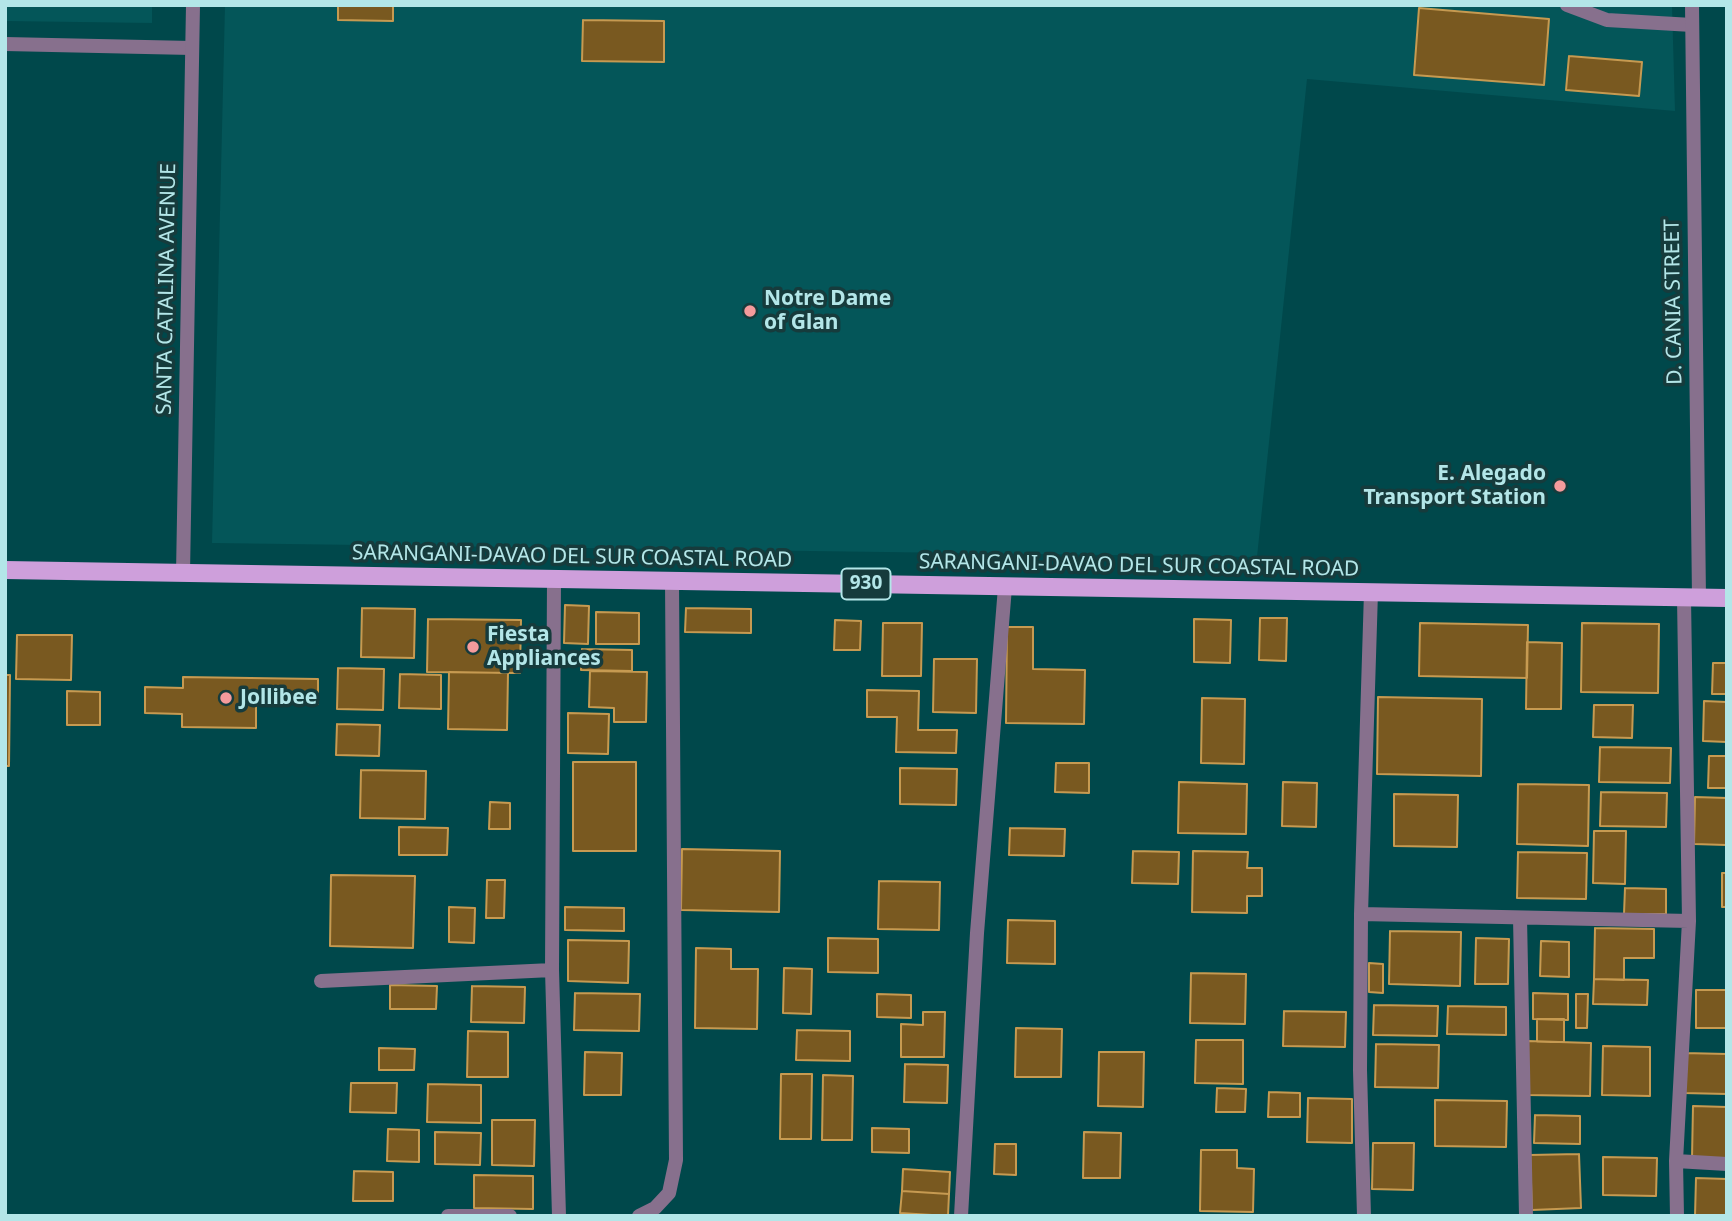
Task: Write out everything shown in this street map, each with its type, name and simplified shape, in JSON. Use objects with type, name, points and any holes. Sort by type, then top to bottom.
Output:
[{"type":"main road","name":"SARANGANI-DAVAO DEL SUR COASTAL ROAD","points":[[5,570],[1727,598]]},
{"type":"street","name":"SANTA CATALINA AVENUE","points":[[183,573],[193,5]]},
{"type":"street","points":[[1567,5],[1607,20],[1692,25]]},
{"type":"street","name":"D. CANIA STREET","points":[[1677,1216],[1676,1161],[1689,921],[1692,5]]},
{"type":"street","points":[[5,44],[192,48]]},
{"type":"street","points":[[554,579],[552,970],[559,1216]]},
{"type":"street","points":[[639,1216],[655,1208],[668,1193],[676,1160],[672,581]]},
{"type":"street","points":[[961,1216],[977,933],[1005,587]]},
{"type":"street","points":[[1364,1216],[1360,1070],[1361,914],[1371,592]]},
{"type":"street","points":[[1361,914],[1689,921]]},
{"type":"street","points":[[1521,918],[1526,1216]]},
{"type":"street","points":[[321,981],[552,970]]},
{"type":"street","points":[[1676,1161],[1727,1164]]},
{"type":"street","points":[[448,1216],[510,1216]]},
{"type":"shaded area","points":[[5,5],[152,5],[152,23],[5,21]]},
{"type":"shaded area","name":"Notre Dame of Glan","points":[[225,5],[1672,5],[1675,111],[1307,79],[1257,557],[212,543]]},
{"type":"building","points":[[338,5],[393,5],[393,21],[338,20]]},
{"type":"building","points":[[1419,8],[1549,19],[1544,85],[1414,75]]},
{"type":"building","points":[[583,20],[664,21],[664,62],[582,61]]},
{"type":"building","points":[[1569,56],[1642,62],[1639,96],[1566,90]]},
{"type":"building","points":[[565,605],[589,606],[588,644],[564,643]]},
{"type":"building","points":[[362,608],[415,609],[414,658],[361,657]]},
{"type":"building","points":[[686,608],[751,609],[751,633],[685,632]]},
{"type":"building","points":[[596,612],[639,613],[639,644],[596,644]]},
{"type":"building","points":[[1260,618],[1287,618],[1286,661],[1259,660]]},
{"type":"building","points":[[428,619],[521,620],[520,673],[427,672]]},
{"type":"building","points":[[1194,619],[1231,620],[1230,663],[1194,662]]},
{"type":"building","points":[[835,620],[861,621],[860,650],[834,650]]},
{"type":"building","points":[[883,623],[922,623],[921,676],[882,676]]},
{"type":"building","points":[[1420,623],[1528,625],[1527,678],[1419,676]]},
{"type":"building","points":[[1582,623],[1659,624],[1658,693],[1581,692]]},
{"type":"building","points":[[1007,627],[1033,627],[1033,669],[1085,670],[1084,724],[1006,723]]},
{"type":"building","points":[[17,635],[72,635],[71,680],[16,679]]},
{"type":"building","points":[[1527,642],[1562,643],[1561,709],[1526,709]]},
{"type":"building","points":[[582,649],[632,650],[632,671],[581,670]]},
{"type":"building","points":[[934,659],[977,659],[976,713],[933,712]]},
{"type":"building","points":[[1713,663],[1727,663],[1727,694],[1712,694]]},
{"type":"building","points":[[338,668],[384,669],[383,710],[337,709]]},
{"type":"building","points":[[590,671],[647,672],[646,722],[614,722],[614,708],[589,707]]},
{"type":"building","points":[[449,672],[508,673],[507,730],[448,729]]},
{"type":"building","points":[[400,674],[441,675],[441,709],[399,708]]},
{"type":"building","points":[[5,675],[10,675],[9,766],[5,766]]},
{"type":"building","points":[[183,677],[318,679],[318,704],[256,702],[256,728],[182,727],[182,714],[145,713],[145,687],[183,688]]},
{"type":"building","points":[[867,690],[919,691],[918,730],[957,730],[956,753],[896,752],[897,717],[867,717]]},
{"type":"building","points":[[67,691],[100,692],[100,725],[67,725]]},
{"type":"building","points":[[1378,697],[1482,699],[1481,776],[1377,774]]},
{"type":"building","points":[[1202,698],[1245,699],[1244,764],[1201,763]]},
{"type":"building","points":[[1704,701],[1727,702],[1727,742],[1703,741]]},
{"type":"building","points":[[1594,705],[1633,705],[1632,738],[1593,737]]},
{"type":"building","points":[[568,713],[609,714],[608,754],[568,753]]},
{"type":"building","points":[[337,724],[380,725],[379,756],[336,755]]},
{"type":"building","points":[[1600,747],[1671,748],[1670,783],[1599,782]]},
{"type":"building","points":[[1709,756],[1727,756],[1727,788],[1708,788]]},
{"type":"building","points":[[573,762],[636,762],[636,851],[573,851]]},
{"type":"building","points":[[1056,763],[1089,763],[1089,793],[1055,792]]},
{"type":"building","points":[[900,768],[957,769],[956,805],[900,804]]},
{"type":"building","points":[[361,770],[426,771],[425,819],[360,818]]},
{"type":"building","points":[[1179,782],[1247,784],[1246,834],[1178,833]]},
{"type":"building","points":[[1283,782],[1317,783],[1316,827],[1282,826]]},
{"type":"building","points":[[1518,784],[1589,785],[1588,846],[1517,844]]},
{"type":"building","points":[[1601,792],[1667,793],[1666,827],[1600,826]]},
{"type":"building","points":[[1394,794],[1458,795],[1457,847],[1394,846]]},
{"type":"building","points":[[1695,797],[1727,798],[1727,853],[1726,845],[1694,844]]},
{"type":"building","points":[[490,802],[510,803],[510,829],[489,829]]},
{"type":"building","points":[[399,827],[448,828],[447,855],[399,855]]},
{"type":"building","points":[[1010,828],[1065,829],[1064,856],[1009,855]]},
{"type":"building","points":[[1594,831],[1626,831],[1625,884],[1593,883]]},
{"type":"building","points":[[682,849],[780,851],[779,912],[681,910]]},
{"type":"building","points":[[1133,851],[1179,852],[1178,884],[1132,883]]},
{"type":"building","points":[[1193,851],[1248,852],[1247,868],[1262,868],[1262,896],[1247,896],[1247,913],[1192,912]]},
{"type":"building","points":[[1518,852],[1587,853],[1586,899],[1517,898]]},
{"type":"building","points":[[1722,873],[1727,873],[1727,907],[1722,907]]},
{"type":"building","points":[[331,875],[415,876],[413,948],[330,946]]},
{"type":"building","points":[[487,880],[505,880],[504,918],[486,918]]},
{"type":"building","points":[[879,881],[940,882],[939,930],[878,929]]},
{"type":"building","points":[[1625,888],[1666,889],[1666,914],[1624,914]]},
{"type":"building","points":[[449,907],[475,908],[474,943],[449,942]]},
{"type":"building","points":[[565,907],[624,908],[624,931],[565,930]]},
{"type":"building","points":[[1008,920],[1055,921],[1055,964],[1007,963]]},
{"type":"building","points":[[1595,928],[1654,929],[1654,958],[1624,958],[1624,980],[1594,979]]},
{"type":"building","points":[[1390,931],[1461,932],[1460,986],[1389,984]]},
{"type":"building","points":[[828,938],[878,939],[878,973],[828,972]]},
{"type":"building","points":[[1476,938],[1509,939],[1508,984],[1475,984]]},
{"type":"building","points":[[568,940],[629,941],[628,983],[568,981]]},
{"type":"building","points":[[1541,941],[1569,942],[1569,977],[1540,976]]},
{"type":"building","points":[[696,948],[731,949],[731,969],[758,969],[757,1029],[695,1028]]},
{"type":"building","points":[[1369,963],[1383,964],[1383,993],[1369,992]]},
{"type":"building","points":[[784,968],[812,969],[811,1014],[783,1013]]},
{"type":"building","points":[[1191,973],[1246,974],[1245,1024],[1190,1023]]},
{"type":"building","points":[[1594,979],[1648,980],[1647,1005],[1593,1004]]},
{"type":"building","points":[[390,985],[437,986],[436,1009],[390,1009]]},
{"type":"building","points":[[472,986],[525,987],[524,1023],[471,1022]]},
{"type":"building","points":[[1696,990],[1727,990],[1727,1028],[1696,1028]]},
{"type":"building","points":[[575,993],[640,994],[639,1031],[574,1030]]},
{"type":"building","points":[[1533,993],[1568,994],[1568,1020],[1533,1019]]},
{"type":"building","points":[[877,994],[911,995],[911,1018],[877,1017]]},
{"type":"building","points":[[1576,994],[1588,994],[1587,1028],[1576,1028]]},
{"type":"building","points":[[1374,1005],[1438,1006],[1437,1036],[1373,1035]]},
{"type":"building","points":[[1448,1006],[1506,1007],[1506,1035],[1447,1034]]},
{"type":"building","points":[[1284,1011],[1346,1012],[1345,1047],[1283,1046]]},
{"type":"building","points":[[923,1012],[945,1012],[944,1057],[901,1057],[901,1024],[923,1025]]},
{"type":"building","points":[[1537,1019],[1564,1019],[1564,1042],[1537,1042]]},
{"type":"building","points":[[1016,1028],[1062,1029],[1061,1077],[1015,1077]]},
{"type":"building","points":[[797,1030],[850,1031],[850,1061],[796,1060]]},
{"type":"building","points":[[468,1031],[508,1032],[508,1077],[467,1077]]},
{"type":"building","points":[[1196,1040],[1243,1040],[1243,1084],[1195,1083]]},
{"type":"building","points":[[1528,1041],[1591,1043],[1590,1096],[1527,1095]]},
{"type":"building","points":[[1376,1044],[1439,1045],[1438,1088],[1375,1087]]},
{"type":"building","points":[[1603,1046],[1650,1047],[1650,1096],[1602,1095]]},
{"type":"building","points":[[379,1048],[415,1049],[414,1070],[379,1070]]},
{"type":"building","points":[[585,1052],[622,1053],[621,1095],[584,1095]]},
{"type":"building","points":[[1099,1052],[1144,1052],[1143,1107],[1098,1106]]},
{"type":"building","points":[[1684,1053],[1727,1054],[1727,1094],[1683,1093]]},
{"type":"building","points":[[905,1064],[948,1065],[947,1103],[904,1102]]},
{"type":"building","points":[[781,1074],[812,1074],[811,1139],[780,1139]]},
{"type":"building","points":[[823,1075],[853,1076],[852,1140],[822,1140]]},
{"type":"building","points":[[351,1083],[397,1083],[396,1113],[350,1112]]},
{"type":"building","points":[[428,1084],[481,1085],[481,1123],[427,1122]]},
{"type":"building","points":[[1217,1088],[1246,1089],[1245,1112],[1216,1112]]},
{"type":"building","points":[[1269,1092],[1300,1093],[1300,1117],[1268,1117]]},
{"type":"building","points":[[1308,1098],[1352,1099],[1352,1143],[1307,1142]]},
{"type":"building","points":[[1435,1100],[1507,1101],[1506,1147],[1435,1146]]},
{"type":"building","points":[[1693,1106],[1727,1107],[1727,1159],[1692,1158]]},
{"type":"building","points":[[1535,1115],[1580,1116],[1580,1144],[1534,1143]]},
{"type":"building","points":[[492,1120],[535,1120],[534,1166],[492,1165]]},
{"type":"building","points":[[872,1128],[909,1129],[909,1153],[872,1152]]},
{"type":"building","points":[[388,1129],[419,1130],[419,1162],[387,1161]]},
{"type":"building","points":[[435,1132],[481,1133],[480,1165],[435,1164]]},
{"type":"building","points":[[1084,1132],[1121,1133],[1120,1178],[1083,1178]]},
{"type":"building","points":[[1373,1143],[1414,1143],[1413,1190],[1372,1189]]},
{"type":"building","points":[[995,1144],[1016,1144],[1016,1175],[994,1174]]},
{"type":"building","points":[[1201,1150],[1237,1150],[1237,1168],[1254,1169],[1253,1212],[1200,1211]]},
{"type":"building","points":[[1579,1154],[1581,1208],[1532,1210],[1530,1155]]},
{"type":"building","points":[[1603,1157],[1657,1158],[1656,1196],[1603,1195]]},
{"type":"building","points":[[903,1169],[950,1172],[949,1194],[902,1191]]},
{"type":"building","points":[[354,1171],[393,1172],[393,1201],[353,1201]]},
{"type":"building","points":[[474,1175],[533,1176],[533,1209],[474,1208]]},
{"type":"building","points":[[1696,1178],[1727,1179],[1727,1216],[1695,1216]]},
{"type":"building","points":[[902,1191],[949,1194],[948,1216],[900,1213]]},
{"type":"place","name":"Notre Dame of Glan","points":[[750,311]]},
{"type":"place","name":"E. Alegado Transport Station","points":[[1560,486]]},
{"type":"place","name":"Fiesta Appliances","points":[[473,647]]},
{"type":"place","name":"Jollibee","points":[[226,698]]}]
